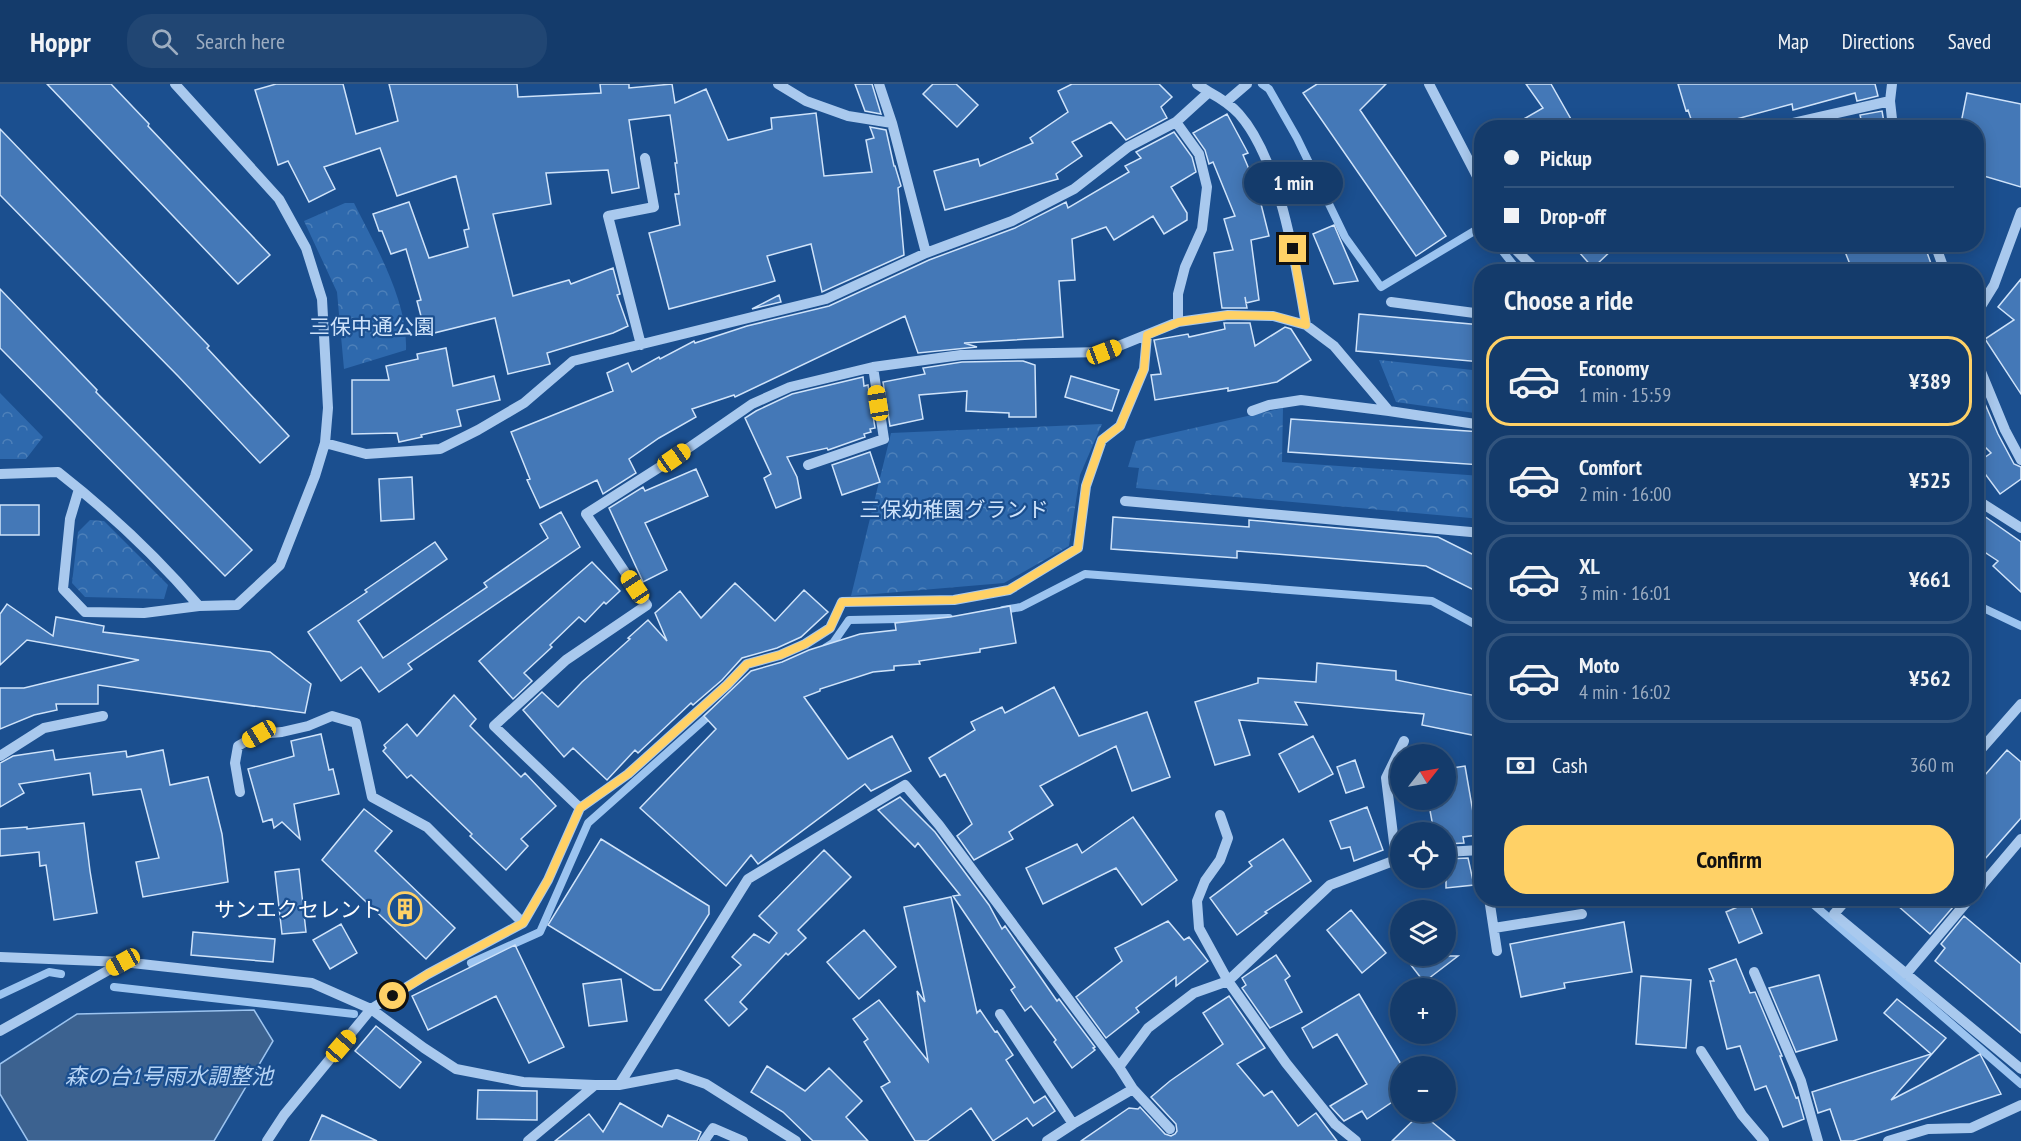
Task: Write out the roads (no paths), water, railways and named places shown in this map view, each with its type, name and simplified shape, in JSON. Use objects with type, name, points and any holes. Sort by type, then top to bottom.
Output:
[{"type":"street","points":[[79,489],[70,519],[63,589],[86,612],[144,613],[199,606],[237,605],[280,565],[315,476],[325,443],[328,408],[322,299],[306,248],[279,199],[174,84]]},
{"type":"street","points":[[778,84],[806,101],[848,116],[892,123]]},
{"type":"street","points":[[879,84],[892,123],[926,253]]},
{"type":"street","points":[[1197,84],[1226,102],[1240,116],[1258,142],[1271,175],[1293,249],[1306,325]]},
{"type":"street","points":[[1226,102],[1247,84]]},
{"type":"street","points":[[1429,84],[1474,171]]},
{"type":"street","points":[[1892,84],[1890,101],[1892,120]]},
{"type":"street","points":[[325,443],[366,453],[440,449],[524,403],[573,362],[826,299],[926,253],[1012,221],[1074,189],[1128,147],[1176,122],[1209,92]]},
{"type":"street","points":[[1807,120],[1890,101]]},
{"type":"street","points":[[1176,122],[1199,154],[1207,187],[1202,229],[1185,267],[1178,294],[1179,322]]},
{"type":"street","points":[[641,345],[608,216],[654,207],[645,158]]},
{"type":"street","points":[[1984,300],[1994,285],[2021,212]]},
{"type":"street","points":[[1518,252],[1530,264]]},
{"type":"street","points":[[1392,302],[1474,313]]},
{"type":"street","points":[[580,808],[494,726],[566,660],[647,605],[586,514],[674,458],[752,404],[790,387],[873,366],[961,355],[1104,352],[1179,322],[1228,315],[1274,316],[1306,325],[1334,346],[1389,411]]},
{"type":"street","points":[[267,1141],[284,1115],[371,1009],[428,974],[523,923],[548,880],[580,808],[628,774],[727,685],[747,664],[805,644],[830,628],[842,602],[954,600],[1009,590],[1078,548],[1086,486],[1102,440],[1120,426],[1144,369],[1147,335]]},
{"type":"street","points":[[808,465],[884,439],[873,366]]},
{"type":"street","points":[[1984,379],[2005,430],[2021,460]]},
{"type":"street","points":[[1252,411],[1269,405],[1301,400],[1474,424]]},
{"type":"street","points":[[0,474],[58,472],[169,570],[199,606]]},
{"type":"street","points":[[1125,501],[1474,532]]},
{"type":"street","points":[[1984,504],[2021,528]]},
{"type":"street","points":[[1984,746],[2021,704]]},
{"type":"street","points":[[0,756],[44,728],[102,716]]},
{"type":"street","points":[[240,792],[235,763],[238,746],[259,734],[308,726],[332,716],[356,723],[372,797],[427,827],[523,923]]},
{"type":"street","points":[[1393,822],[1386,778],[1404,741]]},
{"type":"street","points":[[619,1085],[748,879],[905,785],[939,825],[1133,1089],[1170,1129]]},
{"type":"street","points":[[1220,815],[1228,837],[1220,860],[1205,881],[1197,901],[1199,928],[1227,981],[1286,1063],[1335,1124],[1353,1140]]},
{"type":"street","points":[[1984,883],[2021,839]]},
{"type":"street","points":[[1456,851],[1474,850]]},
{"type":"street","points":[[1119,1067],[1148,1028],[1194,993],[1227,981],[1330,885],[1390,862]]},
{"type":"street","points":[[1490,906],[1497,951]]},
{"type":"street","points":[[1841,906],[1834,914],[2021,1069]]},
{"type":"street","points":[[1906,974],[1963,906]]},
{"type":"street","points":[[1494,928],[1582,914]]},
{"type":"street","points":[[0,957],[123,962],[312,983],[371,1009],[456,1069],[523,1082],[595,1085],[619,1085],[677,1074],[706,1084],[796,1141]]},
{"type":"street","points":[[0,1031],[123,962]]},
{"type":"street","points":[[1754,972],[1801,1081],[1818,1141]]},
{"type":"street","points":[[1000,1014],[1073,1124]]},
{"type":"street","points":[[1701,1051],[1742,1115],[1764,1141]]},
{"type":"street","points":[[528,1141],[595,1085]]},
{"type":"street","points":[[1047,1141],[1133,1089]]},
{"type":"street","points":[[1887,1141],[1928,1129],[1971,1128],[2021,1105]]},
{"type":"street","points":[[704,1141],[713,1128],[743,1141]]},
{"type":"water","name":"森の台1号雨水調整池","points":[[254,1010],[273,1041],[214,1141],[28,1141],[0,1094],[0,1064],[77,1014]]},
{"type":"waterway","points":[[1262,84],[1269,89],[1297,138],[1345,237],[1381,287],[1474,231]]},
{"type":"waterway","points":[[1503,252],[1513,264]]},
{"type":"waterway","points":[[1003,610],[1021,607],[1085,574],[1432,601],[1474,624]]},
{"type":"waterway","points":[[1984,608],[2021,626]]},
{"type":"waterway","points":[[825,648],[833,643],[849,620],[949,618]]},
{"type":"waterway","points":[[471,963],[540,932],[588,823],[713,712]]},
{"type":"waterway","points":[[1815,906],[2021,1084]]},
{"type":"waterway","points":[[0,995],[49,972],[61,974]]},
{"type":"waterway","points":[[114,987],[354,1014]]},
{"type":"place","name":"サンエクセレント","points":[[405,909]]},
{"type":"park label","name":"三保中通公園","points":[[372,326]]},
{"type":"park label","name":"三保幼稚園グランド","points":[[954,509]]}]
